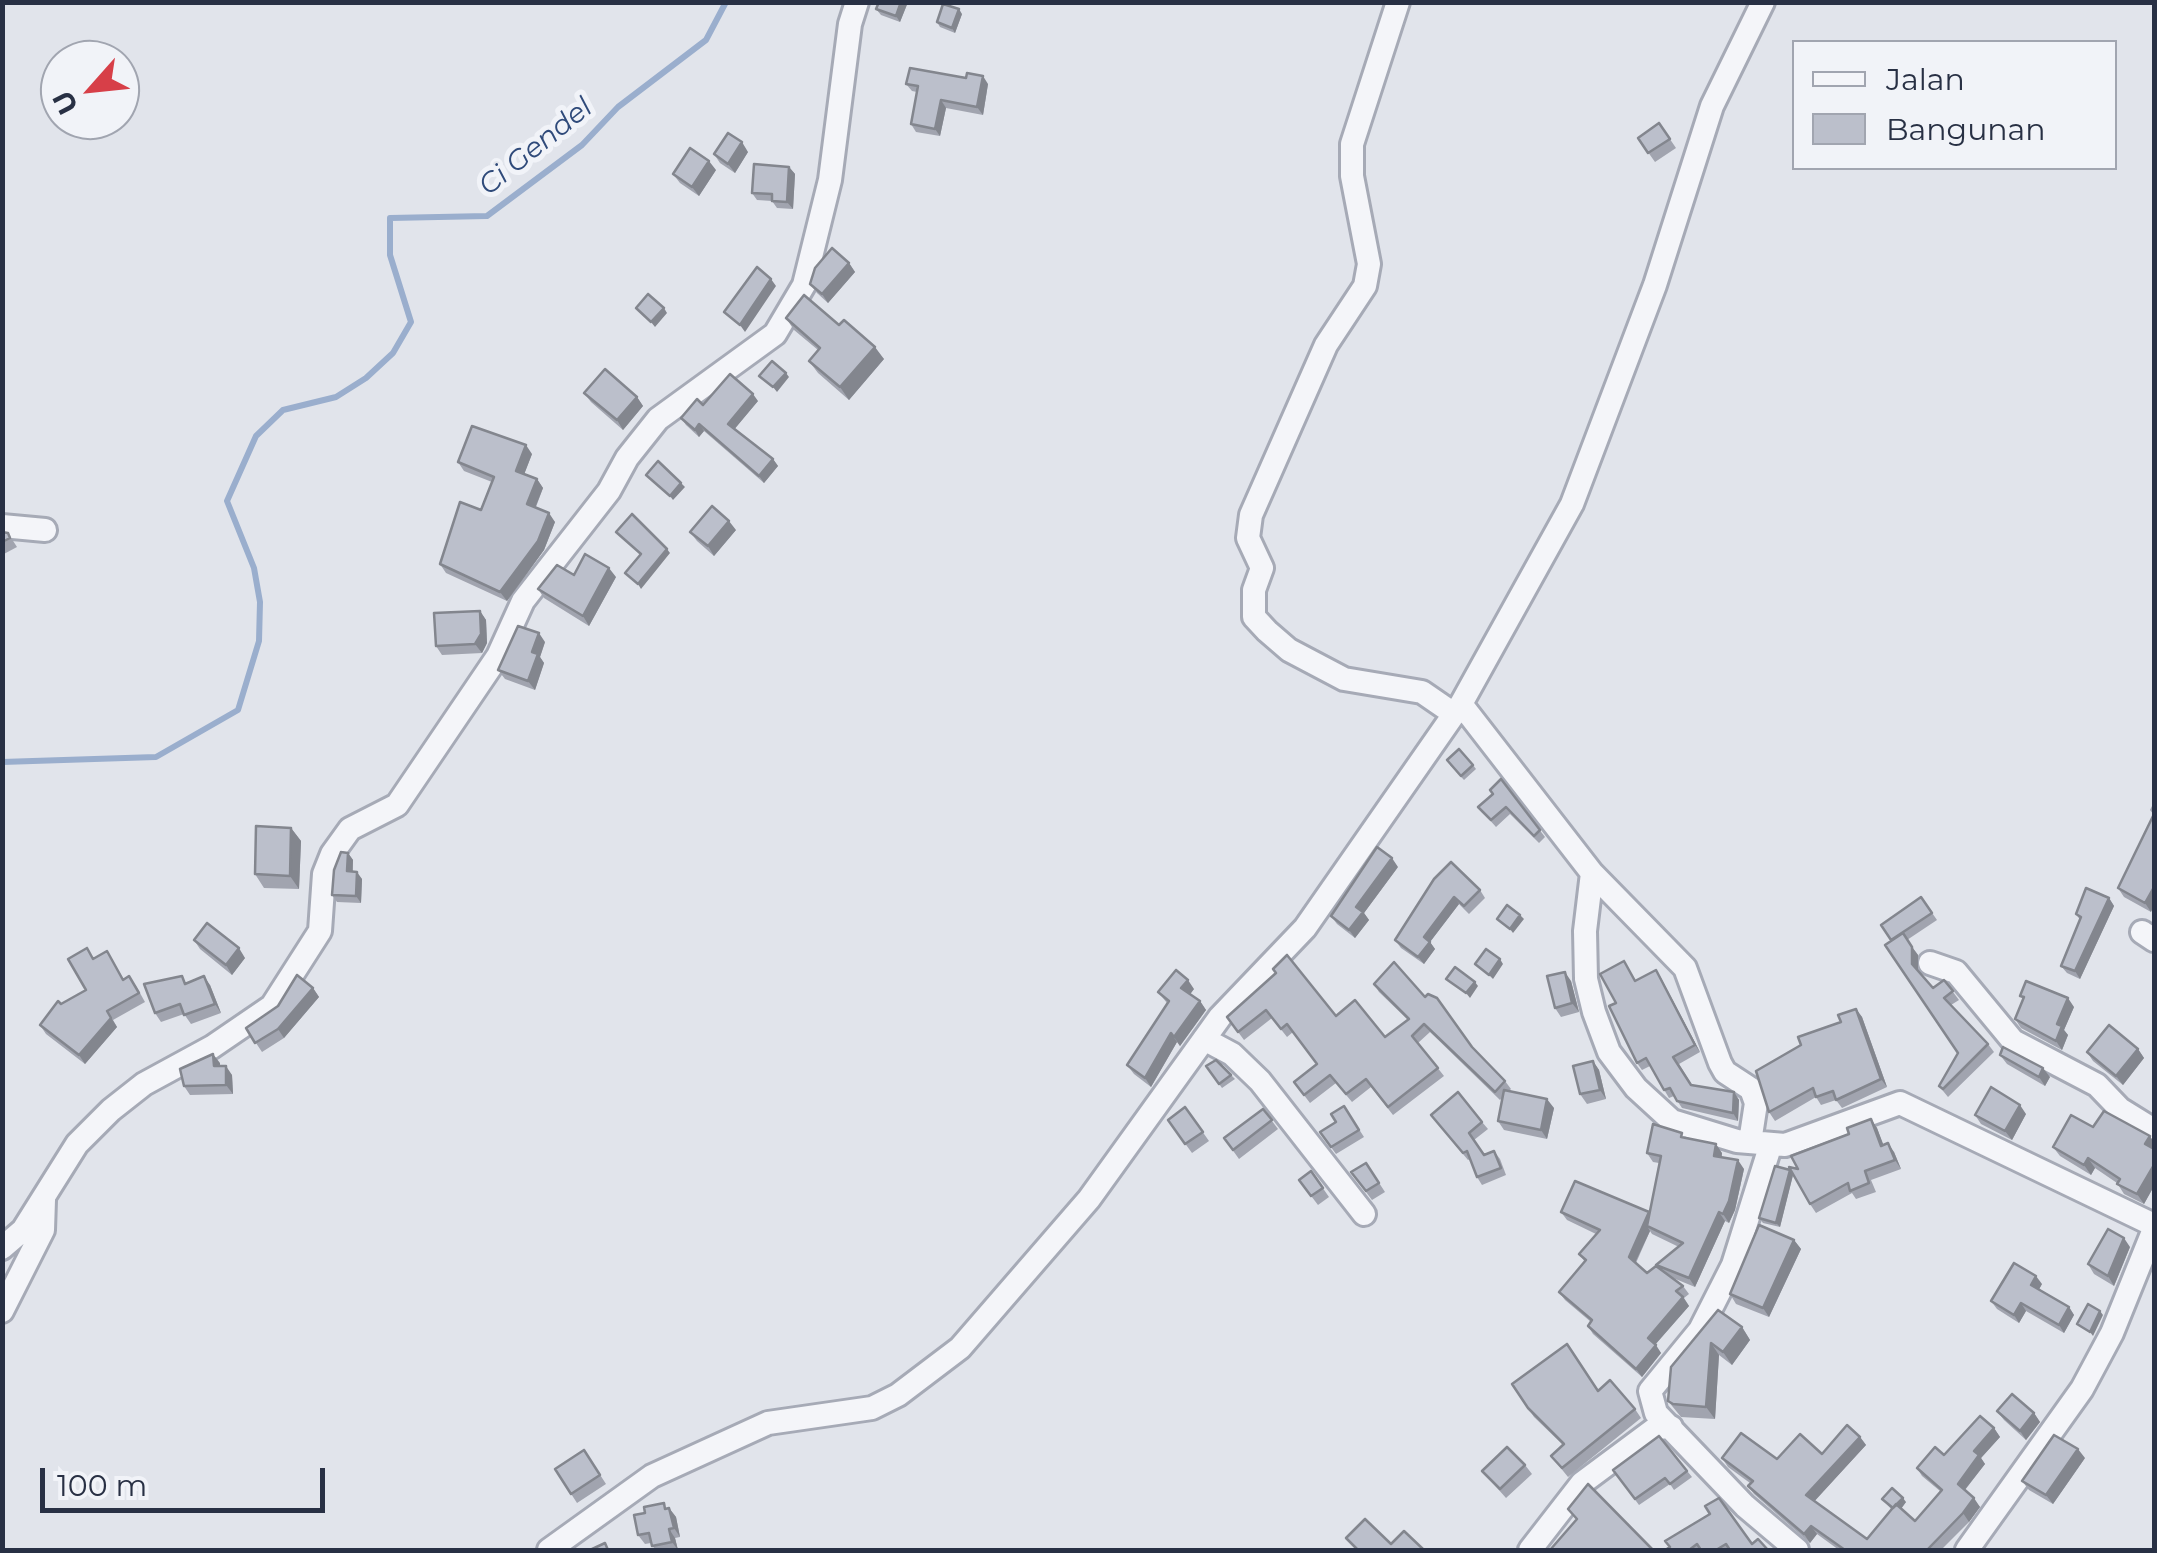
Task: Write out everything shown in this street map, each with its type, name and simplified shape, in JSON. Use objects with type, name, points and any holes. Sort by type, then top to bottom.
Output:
[{"type":"street","points":[[2,1248],[23,1230],[77,1144],[110,1110],[144,1084],[212,1047],[272,1006],[320,931],[324,874],[350,828],[397,805],[498,656],[523,601],[608,491],[658,418],[775,334],[804,285],[830,180],[850,24],[857,2]]},
{"type":"street","points":[[1398,2],[1352,144],[1352,176],[1369,264],[1365,286],[1326,345],[1252,515],[1248,538],[1262,568],[1254,590],[1254,617],[1278,641],[1344,679],[1422,692],[1457,709],[1592,873],[1685,968],[1720,1062],[1726,1072],[1751,1089],[1760,1144],[1733,1265],[1700,1330],[1650,1391],[1656,1412],[1745,1506],[1797,1550]]},
{"type":"street","points":[[548,1550],[652,1476],[768,1423],[872,1408],[898,1396],[960,1348],[1089,1199],[1204,1039],[1305,928],[1457,709],[1572,504],[1655,285],[1712,106],[1763,2]]},
{"type":"street","points":[[2,526],[45,530]]},
{"type":"street","points":[[1592,873],[1585,930],[1586,980],[1609,1052],[1636,1088],[1672,1121],[1760,1144],[1786,1145],[1900,1103],[2154,1227],[2112,1334],[2082,1389],[1968,1550]]},
{"type":"street","points":[[1930,964],[1956,972],[2013,1041],[2097,1085],[2120,1109],[2154,1130]]},
{"type":"street","points":[[1204,1039],[1232,1054],[1260,1081],[1364,1214]]},
{"type":"street","points":[[2,1311],[43,1230],[44,1197]]},
{"type":"street","points":[[1530,1550],[1582,1483],[1656,1428],[1671,1428]]},
{"type":"building","points":[[879,2],[901,2],[896,16],[876,9]]},
{"type":"building","points":[[943,4],[959,9],[952,28],[937,22]]},
{"type":"building","points":[[910,68],[966,78],[967,73],[983,76],[977,107],[941,100],[935,129],[911,124],[918,86],[906,84]]},
{"type":"building","points":[[1659,123],[1670,139],[1648,153],[1638,138]]},
{"type":"building","points":[[728,133],[742,142],[728,164],[714,154]]},
{"type":"building","points":[[690,148],[709,161],[692,187],[673,174]]},
{"type":"building","points":[[754,164],[789,167],[787,202],[772,201],[772,194],[752,193]]},
{"type":"building","points":[[832,248],[849,263],[822,294],[810,284],[815,268]]},
{"type":"building","points":[[757,267],[771,279],[740,325],[724,312]]},
{"type":"building","points":[[648,294],[664,308],[651,322],[636,308]]},
{"type":"building","points":[[804,295],[839,325],[844,320],[875,347],[840,387],[809,361],[820,348],[786,318]]},
{"type":"building","points":[[772,361],[786,373],[773,387],[759,376]]},
{"type":"building","points":[[605,369],[637,397],[617,420],[584,393]]},
{"type":"building","points":[[730,374],[753,394],[728,424],[773,459],[759,476],[699,424],[695,430],[681,418],[697,399],[703,405]]},
{"type":"building","points":[[472,426],[526,445],[516,471],[537,479],[527,504],[549,513],[538,541],[500,592],[440,564],[460,502],[481,510],[494,477],[458,462]]},
{"type":"building","points":[[658,461],[681,483],[670,496],[646,475]]},
{"type":"building","points":[[712,506],[729,521],[708,546],[690,532]]},
{"type":"building","points":[[632,514],[667,549],[638,584],[625,573],[641,554],[616,532]]},
{"type":"building","points":[[585,554],[609,568],[583,616],[538,589],[557,565],[574,575]]},
{"type":"building","points":[[480,611],[481,634],[475,644],[436,646],[434,613]]},
{"type":"building","points":[[518,626],[539,633],[532,652],[538,654],[528,681],[498,670]]},
{"type":"building","points":[[1459,749],[1473,765],[1461,776],[1447,760]]},
{"type":"building","points":[[1501,779],[1540,830],[1534,836],[1506,807],[1491,820],[1478,807],[1493,794],[1490,790]]},
{"type":"building","points":[[2154,814],[2154,887],[2145,903],[2118,888]]},
{"type":"building","points":[[256,826],[291,828],[290,876],[255,874]]},
{"type":"building","points":[[1377,847],[1392,858],[1356,907],[1363,912],[1349,930],[1331,916]]},
{"type":"building","points":[[341,852],[348,853],[347,871],[357,872],[356,896],[332,895],[334,870]]},
{"type":"building","points":[[1451,862],[1480,890],[1464,906],[1454,897],[1424,937],[1430,942],[1418,957],[1395,940],[1434,879]]},
{"type":"building","points":[[2086,888],[2109,898],[2075,971],[2061,966],[2081,917],[2076,914]]},
{"type":"building","points":[[1921,897],[1932,913],[1891,940],[1881,925]]},
{"type":"building","points":[[1507,905],[1520,915],[1510,929],[1497,919]]},
{"type":"building","points":[[207,923],[239,948],[226,965],[194,940]]},
{"type":"building","points":[[1903,933],[1912,947],[1912,964],[1933,988],[1944,980],[1953,991],[1944,998],[1988,1044],[1943,1089],[1939,1086],[1958,1053],[1885,945]]},
{"type":"building","points":[[87,948],[93,959],[107,951],[123,980],[129,976],[139,993],[107,1011],[111,1018],[79,1055],[40,1025],[58,1001],[61,1004],[86,990],[68,959]]},
{"type":"building","points":[[1486,949],[1500,959],[1489,975],[1475,964]]},
{"type":"building","points":[[1287,955],[1336,1016],[1355,1000],[1385,1037],[1409,1019],[1374,984],[1394,962],[1425,997],[1428,994],[1437,998],[1472,1047],[1505,1081],[1495,1092],[1424,1024],[1412,1036],[1438,1068],[1388,1107],[1366,1079],[1346,1094],[1330,1075],[1304,1095],[1294,1082],[1317,1064],[1287,1024],[1281,1029],[1266,1010],[1238,1032],[1227,1017],[1276,973],[1273,969]]},
{"type":"building","points":[[1624,961],[1635,981],[1656,970],[1695,1045],[1673,1057],[1691,1085],[1734,1092],[1733,1113],[1677,1101],[1670,1088],[1664,1090],[1646,1058],[1637,1063],[1609,1006],[1616,1003],[1600,974]]},
{"type":"building","points":[[1455,967],[1475,982],[1466,993],[1446,979]]},
{"type":"building","points":[[1176,970],[1188,980],[1181,988],[1200,1001],[1174,1037],[1171,1033],[1145,1078],[1127,1065],[1169,1001],[1158,992]]},
{"type":"building","points":[[1565,972],[1572,1003],[1555,1008],[1547,976]]},
{"type":"building","points":[[297,975],[313,988],[278,1029],[255,1043],[246,1028],[278,1006]]},
{"type":"building","points":[[182,976],[185,984],[204,976],[215,1004],[184,1015],[180,1004],[155,1013],[144,984]]},
{"type":"building","points":[[2026,981],[2068,998],[2057,1024],[2062,1026],[2056,1041],[2015,1019]]},
{"type":"building","points":[[1856,1009],[1881,1079],[1836,1100],[1833,1091],[1816,1097],[1813,1088],[1769,1112],[1756,1071],[1801,1045],[1798,1037],[1841,1022],[1838,1015]]},
{"type":"building","points":[[2109,1025],[2138,1049],[2116,1076],[2087,1052]]},
{"type":"building","points":[[2003,1047],[2043,1068],[2039,1077],[2000,1055]]},
{"type":"building","points":[[213,1054],[214,1066],[226,1066],[226,1085],[184,1086],[180,1069]]},
{"type":"building","points":[[1216,1060],[1231,1075],[1219,1084],[1206,1066]]},
{"type":"building","points":[[1593,1061],[1600,1090],[1580,1094],[1573,1066]]},
{"type":"building","points":[[1991,1087],[2020,1105],[2005,1131],[1975,1115]]},
{"type":"building","points":[[1504,1090],[1547,1099],[1541,1130],[1498,1121]]},
{"type":"building","points":[[1458,1092],[1482,1122],[1469,1133],[1484,1155],[1494,1151],[1501,1168],[1477,1177],[1467,1151],[1463,1153],[1431,1115]]},
{"type":"building","points":[[1344,1106],[1359,1130],[1331,1147],[1320,1132],[1336,1122],[1331,1114]]},
{"type":"building","points":[[1185,1107],[1203,1132],[1185,1144],[1168,1120]]},
{"type":"building","points":[[1263,1109],[1272,1120],[1233,1150],[1224,1138]]},
{"type":"building","points":[[2104,1111],[2150,1136],[2145,1144],[2154,1149],[2154,1165],[2137,1194],[2117,1184],[2120,1179],[2088,1158],[2084,1165],[2053,1147],[2071,1115],[2093,1127]]},
{"type":"building","points":[[1871,1119],[1881,1146],[1888,1143],[1895,1160],[1865,1171],[1869,1183],[1850,1191],[1848,1183],[1810,1204],[1789,1167],[1798,1169],[1791,1156],[1849,1134],[1847,1128]]},
{"type":"building","points":[[1653,1124],[1682,1133],[1681,1137],[1716,1144],[1714,1156],[1738,1160],[1729,1201],[1723,1214],[1719,1212],[1689,1278],[1656,1265],[1683,1243],[1647,1226],[1661,1156],[1647,1153]]},
{"type":"building","points":[[1366,1163],[1379,1183],[1366,1191],[1351,1172]]},
{"type":"building","points":[[1775,1166],[1790,1170],[1776,1223],[1759,1218]]},
{"type":"building","points":[[1311,1171],[1323,1188],[1311,1196],[1299,1180]]},
{"type":"building","points":[[1575,1181],[1649,1212],[1629,1257],[1647,1273],[1656,1266],[1683,1286],[1676,1291],[1683,1297],[1648,1338],[1656,1345],[1636,1369],[1588,1326],[1592,1320],[1559,1292],[1586,1260],[1579,1254],[1600,1230],[1561,1212]]},
{"type":"building","points":[[1759,1225],[1794,1240],[1763,1308],[1730,1294]]},
{"type":"building","points":[[2108,1229],[2124,1238],[2108,1276],[2088,1264]]},
{"type":"building","points":[[2014,1263],[2036,1276],[2031,1285],[2069,1307],[2059,1325],[2021,1303],[2014,1315],[1991,1301]]},
{"type":"building","points":[[2088,1304],[2100,1311],[2090,1332],[2077,1324]]},
{"type":"building","points":[[1718,1310],[1742,1327],[1723,1352],[1711,1343],[1706,1407],[1673,1404],[1668,1401],[1671,1367]]},
{"type":"building","points":[[1567,1344],[1598,1391],[1610,1380],[1635,1409],[1562,1468],[1551,1456],[1564,1444],[1528,1408],[1512,1384]]},
{"type":"building","points":[[2012,1394],[2034,1413],[2020,1431],[1997,1411]]},
{"type":"building","points":[[1980,1416],[1994,1428],[1974,1451],[1979,1455],[1958,1484],[1974,1498],[1927,1550],[1845,1550],[1811,1526],[1804,1534],[1748,1486],[1753,1481],[1722,1458],[1741,1433],[1777,1459],[1800,1434],[1822,1454],[1847,1425],[1860,1437],[1806,1495],[1867,1539],[1896,1504],[1915,1521],[1942,1490],[1917,1468],[1935,1447],[1944,1455]]},
{"type":"building","points":[[2054,1435],[2078,1449],[2046,1495],[2022,1481]]},
{"type":"building","points":[[1659,1436],[1687,1471],[1670,1484],[1665,1478],[1635,1499],[1613,1470]]},
{"type":"building","points":[[1507,1447],[1525,1465],[1500,1489],[1482,1471]]},
{"type":"building","points":[[584,1450],[600,1475],[571,1494],[555,1469]]},
{"type":"building","points":[[1588,1484],[1653,1550],[1550,1550],[1577,1519],[1568,1509]]},
{"type":"building","points":[[1892,1488],[1903,1498],[1893,1508],[1882,1499]]},
{"type":"building","points":[[1719,1498],[1752,1544],[1758,1539],[1768,1550],[1730,1550],[1726,1544],[1716,1550],[1701,1550],[1697,1544],[1689,1550],[1665,1550],[1670,1547],[1665,1541],[1710,1514],[1705,1506]]},
{"type":"building","points":[[664,1503],[674,1528],[669,1529],[672,1542],[652,1546],[649,1533],[638,1535],[634,1515],[645,1513],[644,1507]]},
{"type":"building","points":[[1365,1519],[1391,1544],[1404,1531],[1424,1550],[1358,1550],[1346,1538]]},
{"type":"building","points":[[605,1543],[608,1550],[590,1550]]},
{"type":"waterway","name":"Ci Gendel","points":[[2,762],[156,757],[238,710],[259,641],[260,602],[254,568],[227,501],[256,436],[283,410],[336,397],[366,378],[393,353],[411,322],[390,255],[390,218],[487,216],[582,145],[618,107],[706,40],[726,2]]}]
